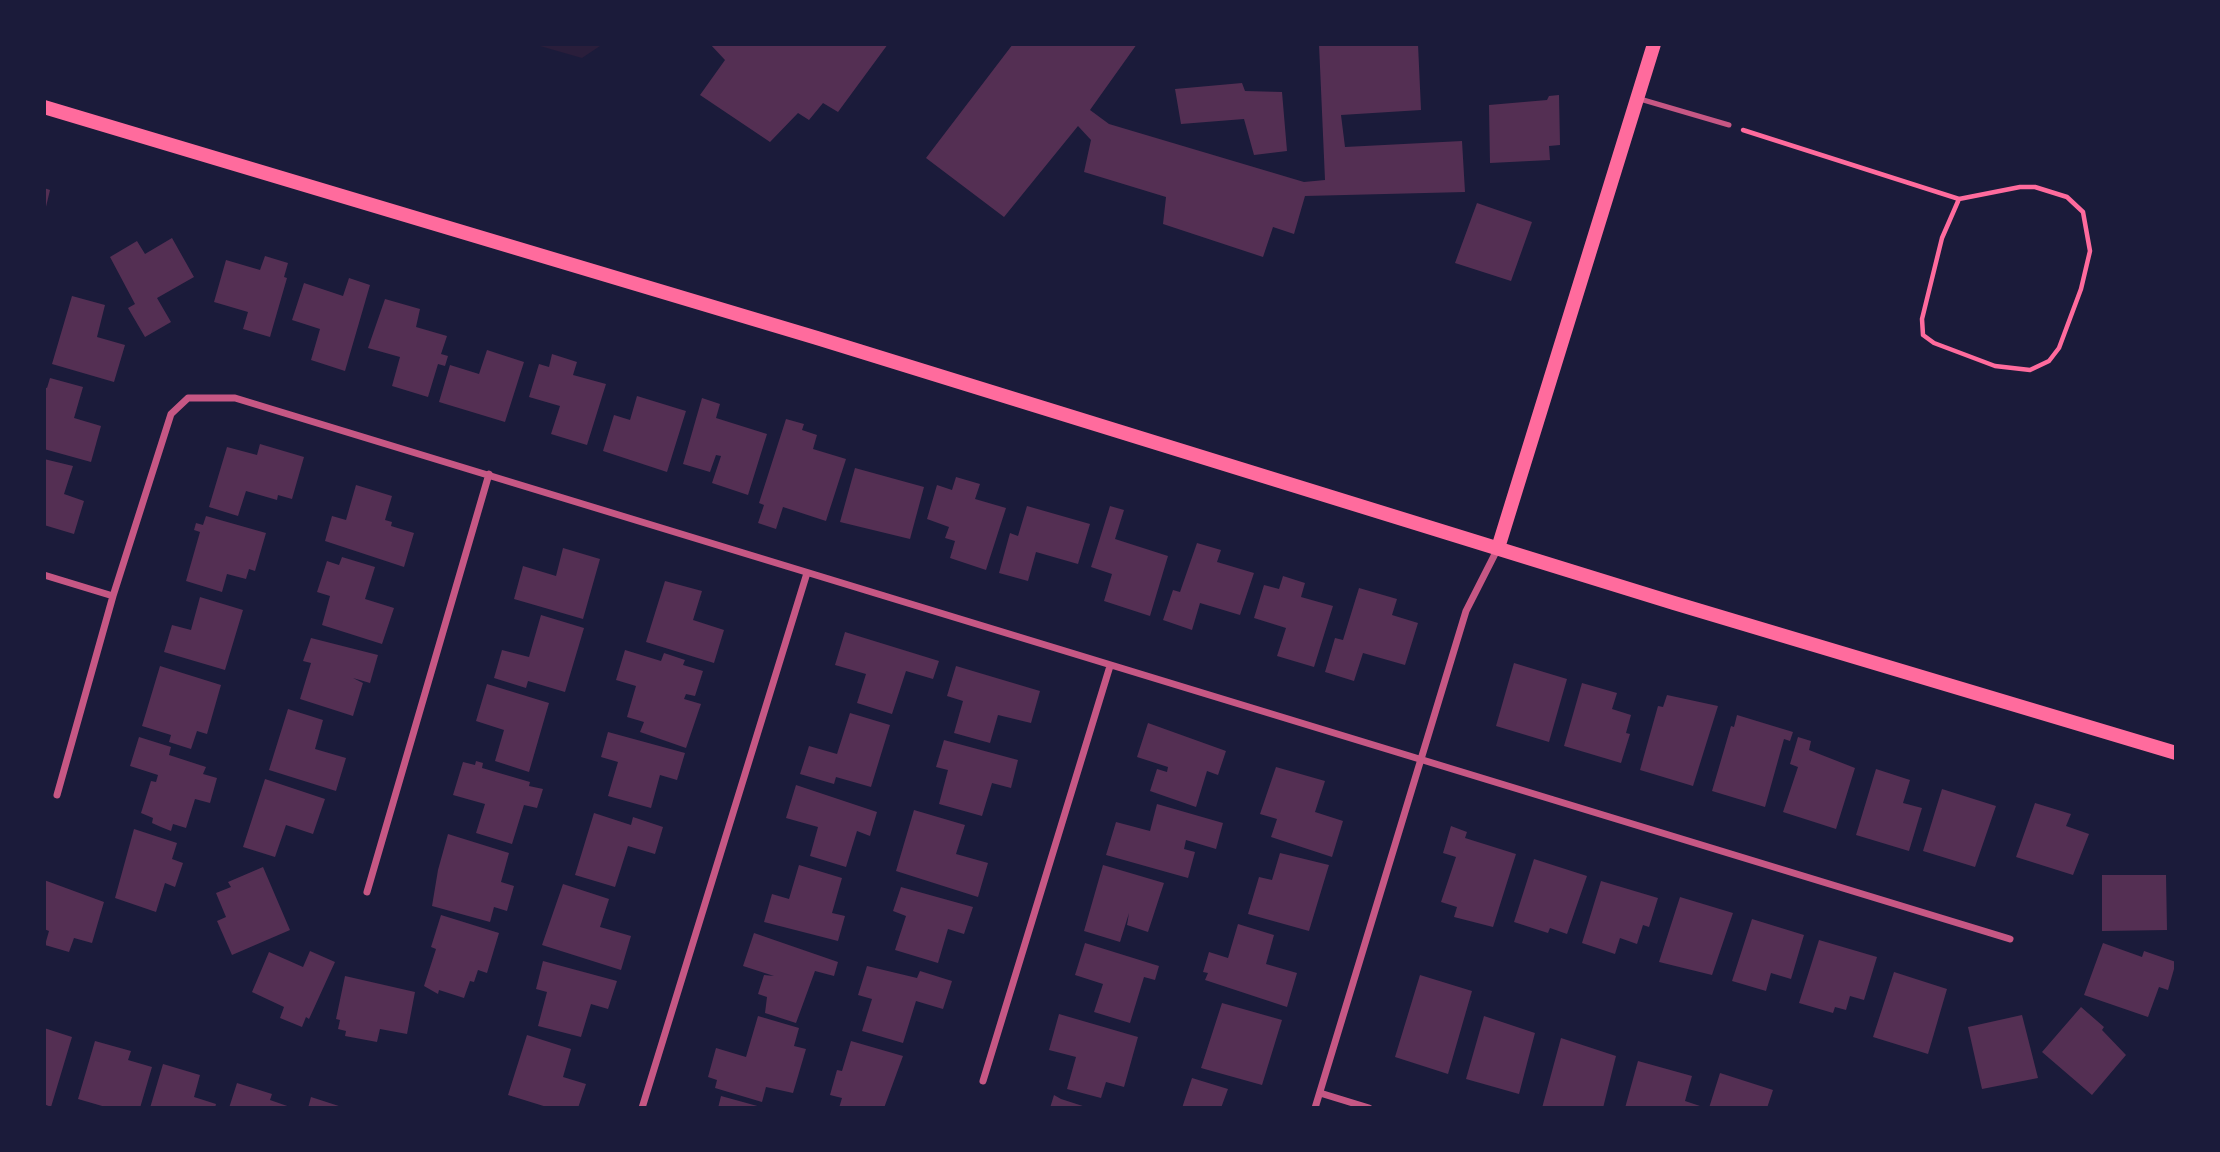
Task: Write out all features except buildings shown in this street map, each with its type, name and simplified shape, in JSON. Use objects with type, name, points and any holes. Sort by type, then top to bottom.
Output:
[{"type":"main road","points":[[1498,548],[1654,44]]},
{"type":"main road","points":[[44,107],[817,338],[1498,548],[2176,752]]},
{"type":"street","points":[[57,795],[113,596],[171,414],[188,398],[236,398],[1422,762],[2010,939]]},
{"type":"street","points":[[367,892],[489,474]]},
{"type":"street","points":[[1315,1108],[1466,611],[1498,548]]},
{"type":"street","points":[[642,1108],[807,573]]},
{"type":"street","points":[[44,575],[113,596]]},
{"type":"street","points":[[984,1081],[1110,666]]},
{"type":"street","points":[[1320,1093],[1369,1108]]},
{"type":"lane","points":[[1637,98],[1729,125]]},
{"type":"path","points":[[1729,125],[1959,198],[2035,187],[2067,197],[2082,212],[2090,251],[2081,289],[2059,348],[2049,361],[2029,370],[1995,366],[1934,343],[1923,335],[1922,319],[1942,238],[1959,198]]},
{"type":"shaded area","points":[[533,44],[603,44],[582,58]]}]
